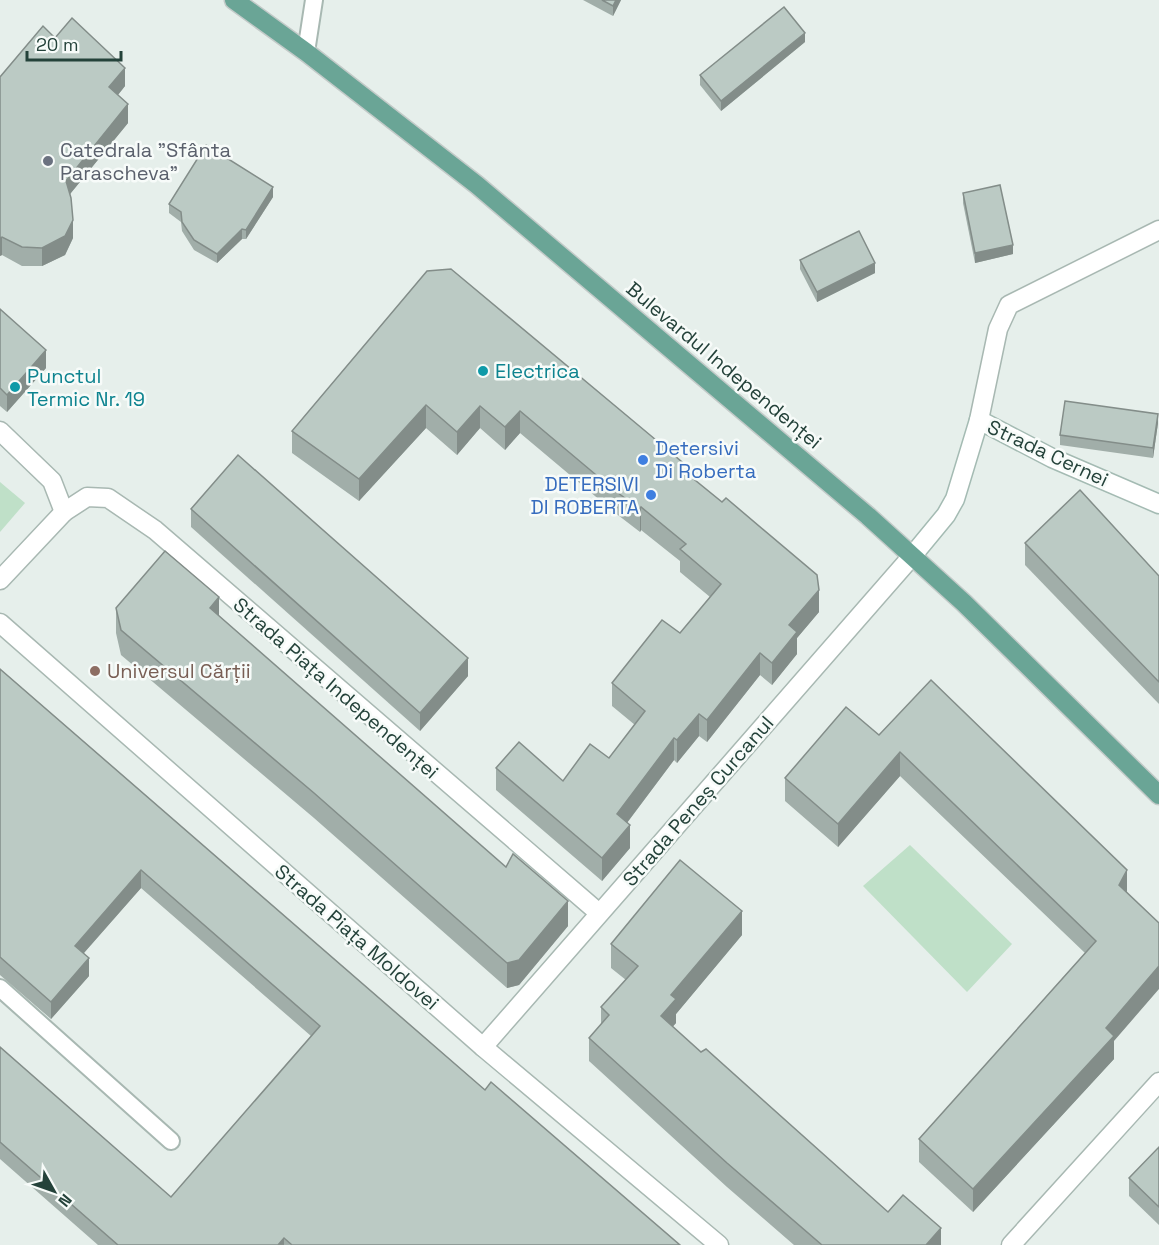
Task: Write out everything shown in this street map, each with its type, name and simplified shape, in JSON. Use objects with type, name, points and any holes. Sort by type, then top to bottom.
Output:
[{"type":"main road","name":"Bulevardul Independenței","points":[[234,0],[306,52],[477,185],[913,555],[1159,795]]},
{"type":"street","points":[[979,420],[998,329],[1009,305],[1159,230]]},
{"type":"street","name":"Strada Cernei","points":[[913,555],[946,515],[955,499],[979,420],[1052,458],[1159,504]]},
{"type":"street","points":[[0,431],[52,481],[64,513]]},
{"type":"street","name":"Strada Piața Independenței","points":[[0,580],[64,513],[87,497],[108,498],[155,530],[599,913]]},
{"type":"street","name":"Strada Peneș Curcanul","points":[[483,1047],[913,555]]},
{"type":"street","name":"Strada Piața Moldovei","points":[[0,623],[483,1047],[719,1245]]},
{"type":"street","points":[[1011,1245],[1159,1082]]},
{"type":"lane","points":[[306,52],[314,0]]},
{"type":"lane","points":[[0,988],[171,1141]]},
{"type":"green space","points":[[0,482],[25,503],[0,532]]},
{"type":"green space","points":[[910,845],[1012,944],[967,992],[863,886]]},
{"type":"building","points":[[602,0],[616,0],[613,6]]},
{"type":"building","points":[[784,7],[805,33],[721,101],[700,75]]},
{"type":"building","name":"Catedrala \"Sfânta Parascheva\"","points":[[72,18],[125,68],[109,87],[128,104],[66,181],[71,198],[73,220],[65,236],[42,248],[22,247],[0,238],[0,77],[43,26],[55,38]]},
{"type":"building","points":[[206,145],[273,187],[246,230],[242,229],[217,254],[194,240],[182,222],[181,212],[169,204]]},
{"type":"building","points":[[1000,185],[1013,245],[975,253],[963,193]]},
{"type":"building","points":[[859,231],[875,263],[817,292],[800,260]]},
{"type":"building","points":[[451,269],[682,462],[679,467],[722,502],[726,498],[817,575],[819,590],[789,625],[797,632],[772,663],[760,653],[707,720],[699,714],[677,740],[674,738],[617,814],[630,825],[602,858],[496,768],[519,742],[563,781],[590,744],[609,758],[645,711],[612,683],[662,620],[680,633],[721,584],[680,549],[686,544],[641,507],[640,509],[614,490],[520,411],[505,427],[480,406],[457,432],[426,405],[359,479],[292,431],[427,271]]},
{"type":"building","name":"Punctul Termic Nr. 19","points":[[0,309],[46,350],[7,395],[0,388]]},
{"type":"building","points":[[1065,401],[1158,414],[1153,448],[1060,435]]},
{"type":"building","points":[[238,455],[468,658],[420,713],[191,509]]},
{"type":"building","points":[[1080,490],[1159,576],[1159,682],[1025,543]]},
{"type":"building","points":[[165,551],[219,597],[210,608],[506,867],[513,854],[568,901],[519,960],[507,963],[314,793],[121,630],[116,608]]},
{"type":"building","points":[[0,669],[485,1090],[491,1082],[680,1245],[292,1245],[284,1238],[278,1245],[118,1245],[0,1142],[0,1047],[171,1197],[320,1026],[141,870],[75,946],[89,958],[51,1002],[0,957]]},
{"type":"building","points":[[931,680],[1127,870],[1119,885],[1159,923],[1159,966],[1106,1028],[1114,1036],[973,1189],[919,1139],[1096,941],[900,752],[838,824],[785,778],[846,707],[879,735]]},
{"type":"building","points":[[680,860],[742,911],[671,995],[676,999],[661,1016],[701,1052],[706,1049],[888,1212],[903,1195],[941,1228],[926,1245],[822,1245],[589,1038],[609,1015],[601,1007],[638,966],[611,944]]},
{"type":"building","points":[[1159,1147],[1159,1207],[1129,1178]]},
{"type":"place","name":"Catedrala \"Sfânta Parascheva\"","points":[[48,161]]},
{"type":"place","name":"Electrica","points":[[483,371]]},
{"type":"place","name":"Punctul Termic Nr. 19","points":[[15,387]]},
{"type":"place","name":"Detersivi Di Roberta","points":[[643,460]]},
{"type":"place","name":"DETERSIVI DI ROBERTA","points":[[651,495]]},
{"type":"place","name":"Universul Cărții","points":[[95,671]]}]
